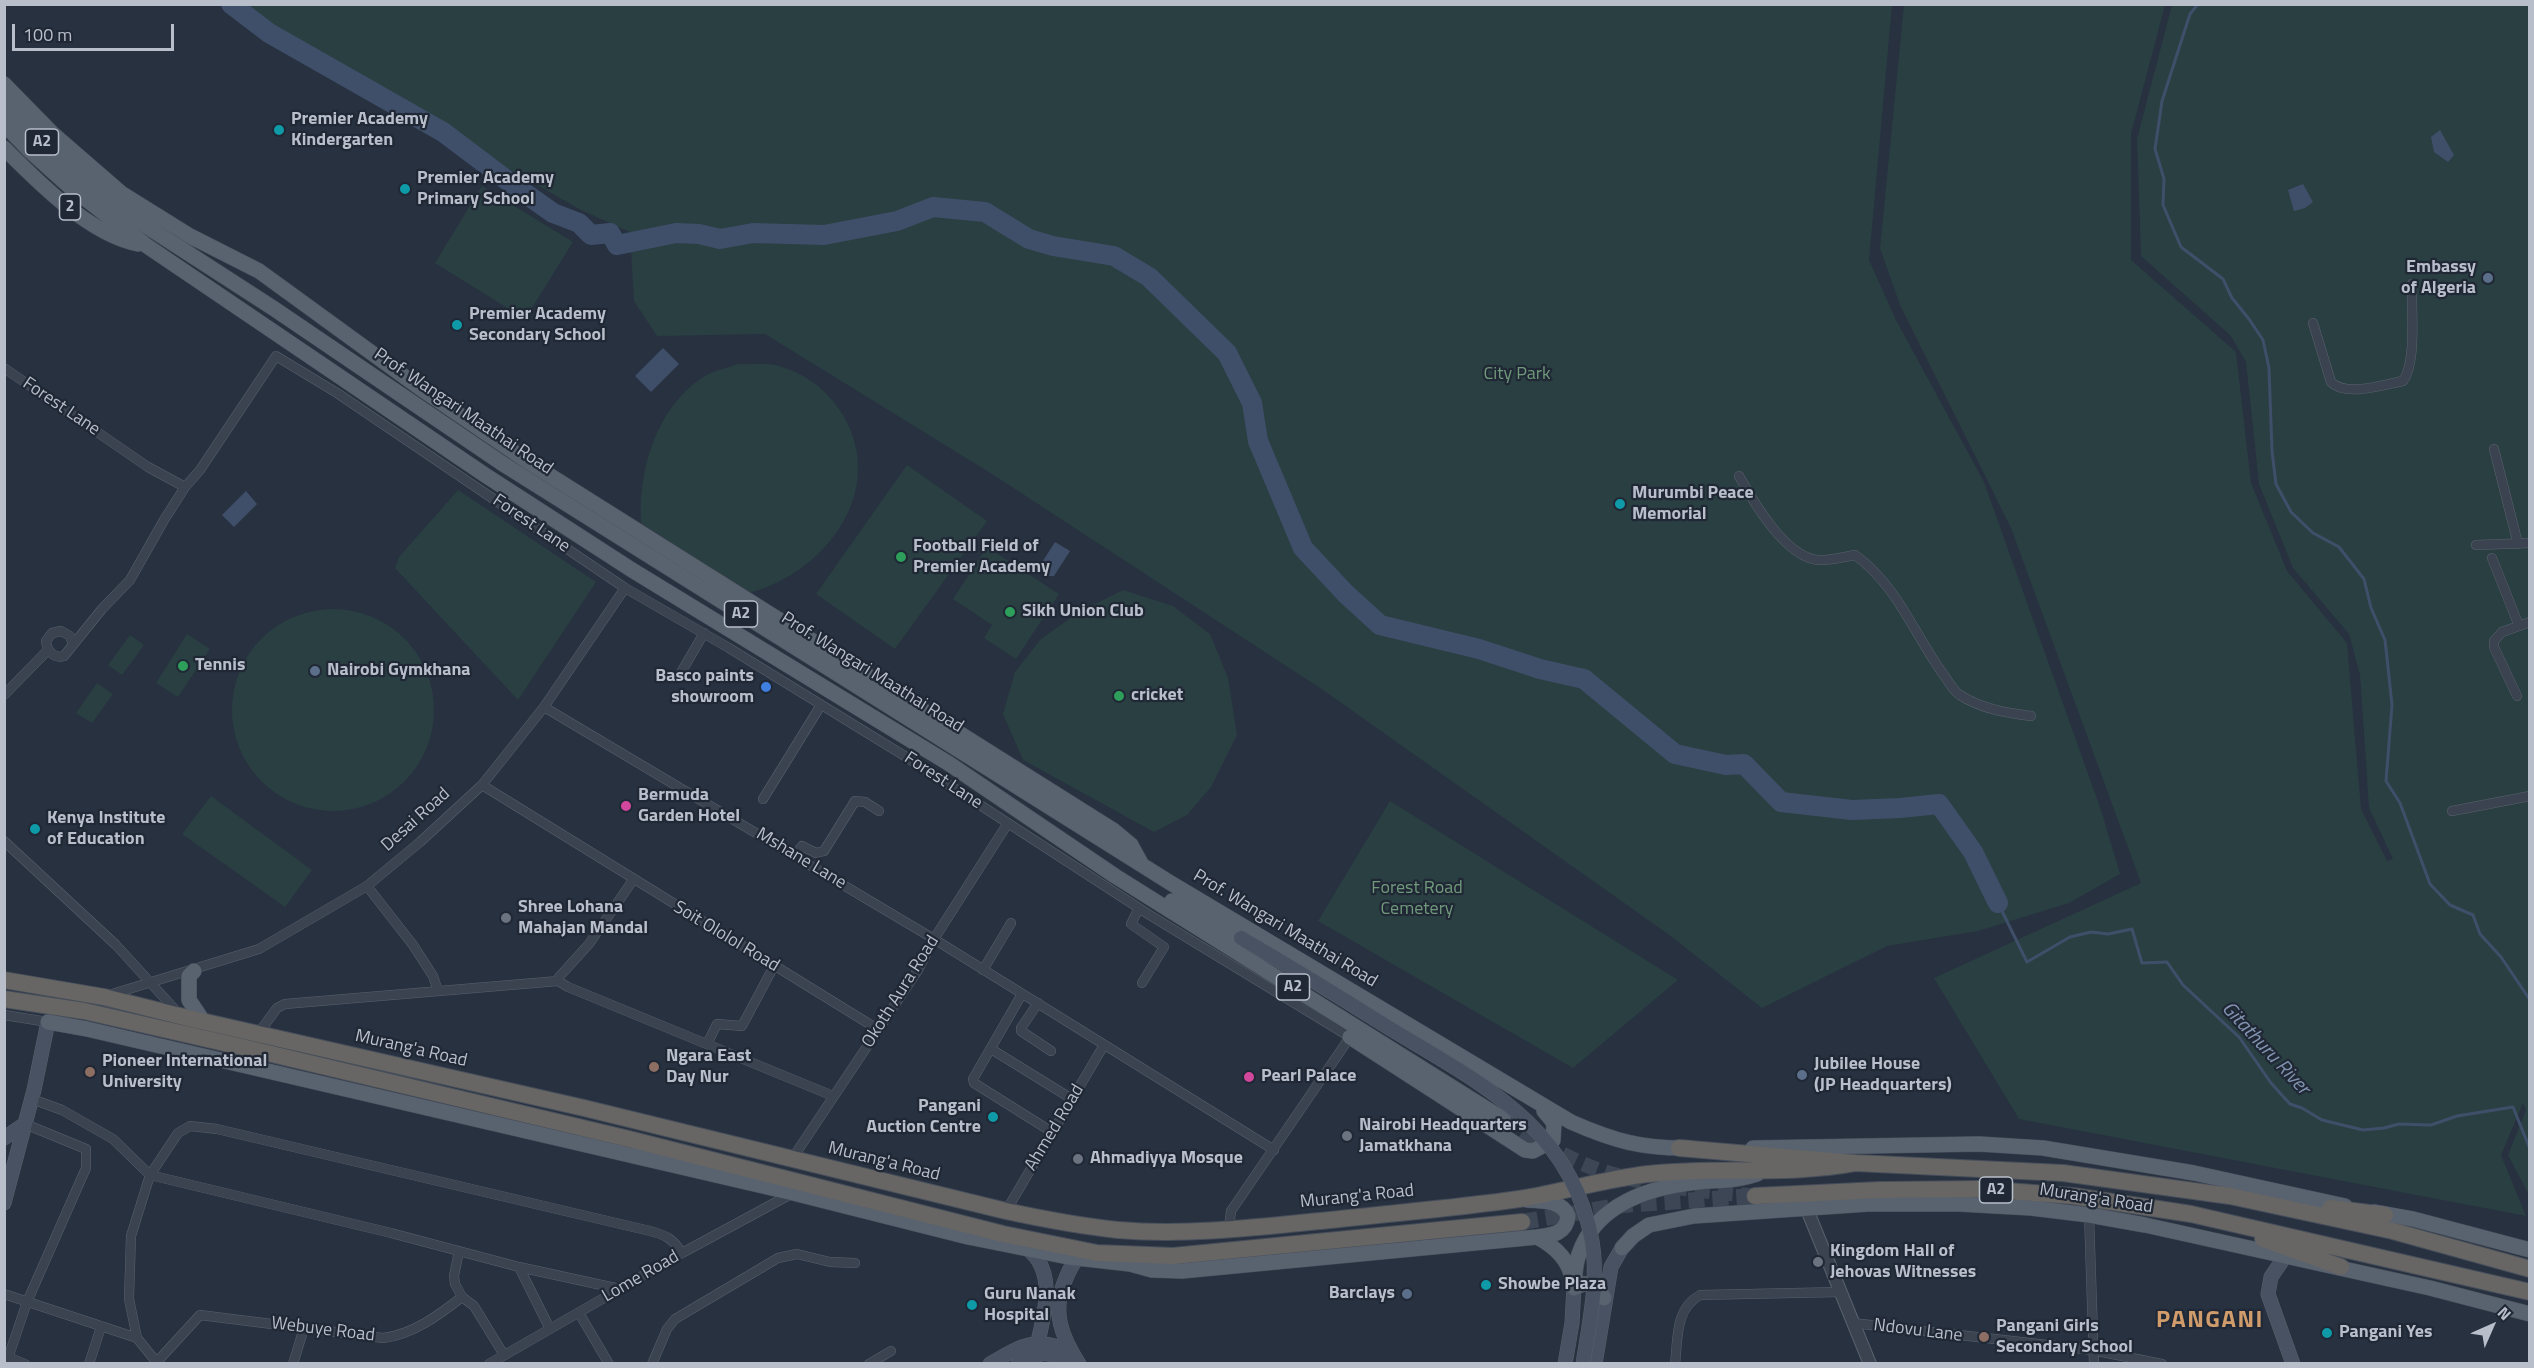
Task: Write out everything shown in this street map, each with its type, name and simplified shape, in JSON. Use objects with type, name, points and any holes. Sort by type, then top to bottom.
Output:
[{"type":"highway","name":"Murang'a Road","points":[[4,980],[104,997],[181,1017],[573,1106],[1006,1211],[1076,1225],[1120,1230],[1229,1229],[1519,1198],[1650,1174],[1684,1171],[1821,1169],[1856,1163]]},
{"type":"highway","name":"Murang'a Road","points":[[4,999],[84,1011],[253,1050],[640,1142],[1106,1258],[1173,1256],[1522,1222]]},
{"type":"highway","name":"Prof. Wangari Maathai Road","points":[[1680,1148],[1740,1153]]},
{"type":"highway","name":"Murang'a Road","points":[[1740,1153],[1856,1163],[2063,1173],[2230,1196],[2393,1232],[2529,1269]]},
{"type":"highway","name":"Murang'a Road","points":[[1755,1196],[1880,1190],[1980,1189],[2135,1203],[2529,1292]]},
{"type":"highway","points":[[2230,1196],[2385,1215]]},
{"type":"highway","points":[[2235,1225],[2257,1237],[2299,1254],[2341,1267]]},
{"type":"main road","points":[[4,84],[53,134],[121,193],[186,243],[259,271],[420,388],[530,463],[1113,830],[1131,845],[1142,865]]},
{"type":"main road","name":"Prof. Wangari Maathai Road","points":[[4,104],[76,182],[147,246],[485,475],[632,570],[948,763],[1114,876],[1503,1119]]},
{"type":"main road","name":"Prof. Wangari Maathai Road","points":[[4,124],[30,151],[143,225],[186,243],[503,464],[1169,882],[1571,1122],[1625,1143],[1652,1148],[1680,1148]]},
{"type":"main road","name":"2","points":[[4,148],[59,199],[86,219],[124,241],[147,246]]},
{"type":"main road","points":[[1083,854],[1241,938]]},
{"type":"main road","points":[[1169,882],[1241,938]]},
{"type":"main road","name":"Prof. Wangari Maathai Road","points":[[1241,938],[1453,1066],[1507,1102],[1539,1132],[1568,1171],[1579,1195],[1592,1242],[1594,1280],[1583,1364]]},
{"type":"main road","points":[[194,971],[189,976],[189,1000],[203,1021]]},
{"type":"main road","points":[[4,1203],[32,1099],[48,1022]]},
{"type":"main road","name":"Murang'a Road","points":[[48,1022],[87,1029],[793,1193],[1029,1250],[1078,1258],[1106,1258]]},
{"type":"main road","points":[[1350,1037],[1514,1145],[1533,1151],[1553,1140],[1555,1130],[1554,1123],[1535,1102]]},
{"type":"main road","points":[[4,1138],[25,1124]]},
{"type":"main road","points":[[1680,1148],[1979,1144],[2043,1149],[2194,1173],[2413,1220],[2529,1250]]},
{"type":"main road","name":"Murang'a Road","points":[[1574,1287],[1576,1263],[1585,1242],[1608,1213],[1627,1199],[1653,1189],[1696,1182],[1733,1180],[1767,1171]]},
{"type":"main road","points":[[1106,1258],[1152,1270],[1182,1271],[1537,1237],[1560,1232],[1568,1222],[1566,1211],[1556,1203],[1519,1198]]},
{"type":"main road","name":"Murang'a Road","points":[[1622,1248],[1633,1236],[1649,1225],[1663,1220],[1868,1204],[1959,1204],[2089,1215],[2284,1258],[2341,1267],[2529,1314]]},
{"type":"main road","points":[[1537,1237],[1560,1253],[1572,1274],[1574,1287],[1572,1323],[1565,1364]]},
{"type":"main road","points":[[1595,1364],[1604,1298],[1611,1267],[1622,1248]]},
{"type":"main road","points":[[1018,1364],[1036,1349],[1044,1314],[1045,1287],[1040,1262],[1029,1250]]},
{"type":"main road","points":[[1074,1360],[1058,1319],[1058,1305],[1069,1270],[1078,1258]]},
{"type":"main road","points":[[2284,1258],[2271,1277],[2268,1294],[2292,1364]]},
{"type":"main road","points":[[1574,1287],[1595,1284],[1604,1298]]},
{"type":"main road","points":[[990,1364],[1023,1344],[1074,1360]]},
{"type":"street","points":[[2313,323],[2331,382],[2336,388],[2346,390],[2403,381],[2409,372],[2411,352],[2412,284]]},
{"type":"street","name":"Forest Lane","points":[[4,368],[148,467],[185,487],[200,470],[276,356],[337,393],[626,588],[821,705],[1139,908]]},
{"type":"street","points":[[2494,449],[2518,544]]},
{"type":"street","points":[[1739,476],[1761,515],[1790,547],[1816,560],[1855,555],[1872,567],[1905,610],[1933,660],[1959,695],[2001,712],[2031,716]]},
{"type":"street","points":[[73,645],[70,636],[57,631],[48,636],[46,641],[48,650],[52,654],[61,657],[68,653],[102,609],[130,580],[185,487]]},
{"type":"street","points":[[2476,545],[2529,543]]},
{"type":"street","points":[[2492,558],[2519,626]]},
{"type":"street","name":"Desai Road","points":[[104,997],[259,949],[367,886],[420,842],[482,785],[544,707],[626,588]]},
{"type":"street","points":[[2517,696],[2494,646],[2494,641],[2502,632],[2529,622]]},
{"type":"street","points":[[679,676],[704,633]]},
{"type":"street","points":[[4,695],[48,650]]},
{"type":"street","points":[[763,799],[821,705]]},
{"type":"street","name":"Mshane Lane","points":[[544,707],[934,939],[1274,1150]]},
{"type":"street","name":"Soit Ololol Road","points":[[482,785],[879,1030]]},
{"type":"street","points":[[2452,811],[2529,796]]},
{"type":"street","points":[[795,855],[802,846],[816,853],[824,851],[855,801],[865,802],[879,811]]},
{"type":"street","name":"Okoth Aura Road","points":[[792,1160],[918,970],[934,939],[1008,823]]},
{"type":"street","points":[[4,841],[116,945],[153,983],[181,1017]]},
{"type":"street","points":[[558,981],[559,976],[589,944],[633,880]]},
{"type":"street","points":[[367,886],[434,976],[438,991]]},
{"type":"street","points":[[1164,946],[1131,924],[1139,908],[1350,1037],[1231,1211],[1229,1229]]},
{"type":"street","points":[[983,970],[1011,923]]},
{"type":"street","points":[[1142,983],[1175,930]]},
{"type":"street","points":[[707,1044],[717,1024],[742,1026],[774,966]]},
{"type":"street","points":[[258,1034],[277,1008],[285,1004],[558,981],[833,1096]]},
{"type":"street","points":[[1022,994],[973,1079],[974,1083],[1052,1132]]},
{"type":"street","points":[[1038,1003],[1021,1031],[1051,1051]]},
{"type":"street","name":"Murang'a Road","points":[[4,1016],[48,1022]]},
{"type":"street","name":"Ahmed Road","points":[[1006,1211],[1104,1045]]},
{"type":"street","points":[[991,1049],[1072,1099]]},
{"type":"street","points":[[32,1099],[62,1110],[113,1138],[150,1175],[519,1267],[620,1289]]},
{"type":"street","points":[[25,1124],[86,1149],[86,1168],[27,1302],[7,1360],[25,1364]]},
{"type":"street","points":[[156,1363],[137,1338],[129,1299],[131,1236],[150,1175],[163,1151],[184,1127],[217,1129],[650,1231],[673,1240],[682,1253]]},
{"type":"street","name":"Lome Road","points":[[489,1364],[682,1253],[793,1193]]},
{"type":"street","points":[[1806,1208],[1870,1364]]},
{"type":"street","points":[[2089,1215],[2094,1364]]},
{"type":"street","points":[[459,1251],[454,1276],[455,1284],[462,1298],[474,1306],[504,1355]]},
{"type":"street","points":[[652,1364],[667,1329],[675,1320],[778,1258],[797,1254],[830,1262],[855,1263]]},
{"type":"street","points":[[519,1267],[550,1329]]},
{"type":"street","points":[[1675,1364],[1683,1312],[1690,1300],[1700,1295],[1840,1292]]},
{"type":"street","points":[[4,1294],[137,1338]]},
{"type":"street","name":"Webuye Road","points":[[156,1363],[200,1315],[383,1338],[406,1333],[462,1298]]},
{"type":"street","points":[[579,1313],[609,1364]]},
{"type":"street","name":"Ndovu Lane","points":[[1852,1323],[2092,1350],[2162,1364]]},
{"type":"street","points":[[89,1364],[101,1327]]},
{"type":"street","points":[[293,1364],[304,1328]]},
{"type":"street","points":[[868,1364],[891,1351]]},
{"type":"green space","name":"City Park","points":[[233,5],[1892,5],[1869,260],[1896,320],[1984,482],[2101,810],[2120,874],[2069,903],[1978,931],[1887,946],[1762,1008],[1668,934],[1323,690],[992,474],[765,334],[657,336],[634,301],[630,232],[581,210],[269,33]]},
{"type":"green space","points":[[1904,5],[2165,5],[2131,134],[2131,260],[2236,352],[2251,483],[2287,571],[2347,643],[2361,809],[2387,861],[2393,859],[2369,808],[2360,675],[2349,634],[2293,568],[2259,484],[2246,362],[2231,336],[2141,256],[2137,139],[2172,5],[2529,5],[2529,1195],[2508,1155],[2526,1110],[2523,1103],[2501,1155],[2526,1216],[2019,1119],[1934,978],[2141,883],[2011,528],[1900,305],[1880,248]]},
{"type":"green space","points":[[482,186],[573,242],[525,319],[435,263]]},
{"type":"green space","points":[[738,364],[771,364],[786,368],[805,377],[823,390],[843,415],[855,444],[858,472],[853,499],[841,525],[824,548],[802,567],[777,583],[749,593],[641,523],[643,482],[647,462],[662,423],[673,405],[703,377]]},
{"type":"green space","name":"Football Field of Premier Academy","points":[[907,465],[987,521],[895,649],[816,594]]},
{"type":"green space","points":[[458,490],[596,582],[518,700],[395,568],[399,557]]},
{"type":"green space","name":"Sikh Union Club","points":[[987,547],[1059,594],[1016,659],[984,638],[992,625],[953,599]]},
{"type":"green space","name":"cricket","points":[[1123,590],[1173,606],[1210,634],[1228,678],[1237,735],[1211,787],[1187,815],[1154,832],[1023,760],[1003,714],[1015,672],[1041,639],[1079,612]]},
{"type":"green space","points":[[323,609],[343,609],[362,613],[381,621],[411,646],[422,662],[430,681],[434,710],[430,739],[422,758],[397,788],[381,799],[362,807],[343,811],[323,811],[304,807],[285,799],[255,774],[244,758],[236,739],[232,720],[232,700],[236,681],[244,662],[269,632],[285,621],[304,613]]},
{"type":"green space","name":"Tennis","points":[[187,634],[210,649],[178,697],[156,683]]},
{"type":"green space","points":[[130,635],[144,645],[122,675],[108,665]]},
{"type":"green space","points":[[97,683],[113,694],[92,723],[76,713]]},
{"type":"green space","points":[[211,796],[312,870],[285,907],[182,834]]},
{"type":"green space","name":"Forest Road Cemetery","points":[[1390,801],[1678,980],[1573,1068],[1318,921]]},
{"type":"water","points":[[2440,130],[2454,155],[2448,162],[2434,152],[2431,137]]},
{"type":"water","points":[[2303,184],[2313,202],[2305,208],[2294,211],[2288,190]]},
{"type":"water","points":[[663,348],[679,364],[651,392],[635,376]]},
{"type":"water","points":[[246,491],[257,504],[234,527],[222,515]]},
{"type":"water","points":[[1055,542],[1070,551],[1054,576],[1046,576],[1039,567]]},
{"type":"waterway","points":[[231,4],[269,33],[443,132],[553,213],[579,223],[591,235],[610,233],[617,245],[676,233],[699,234],[720,239],[753,233],[824,235],[897,221],[933,207],[985,212],[1029,239],[1053,246],[1114,256],[1149,277],[1227,353],[1252,403],[1258,441],[1303,548],[1345,593],[1380,625],[1479,649],[1540,669],[1584,679],[1675,754],[1726,765],[1744,764],[1781,802],[1852,810],[1939,804],[1973,852],[1998,903]]},
{"type":"waterway","points":[[2198,4],[2190,14],[2162,101],[2155,149],[2164,179],[2163,205],[2181,247],[2223,279],[2232,298],[2263,340],[2269,368],[2272,451],[2276,484],[2291,512],[2313,533],[2339,547],[2364,579],[2371,608],[2385,640],[2387,658],[2392,705],[2386,781],[2400,803],[2430,884],[2450,905],[2473,915],[2480,934],[2501,957],[2530,1000]]},
{"type":"waterway","name":"Gitathuru River","points":[[1998,903],[2027,962],[2070,937],[2091,932],[2108,934],[2132,929],[2142,963],[2167,962],[2183,985],[2239,1037],[2271,1083],[2290,1104],[2322,1120],[2363,1130],[2399,1124],[2431,1125],[2457,1116],[2513,1107],[2530,1149]]},
{"type":"tunnel","points":[[1503,1119],[1565,1155],[1605,1172],[1660,1185],[1755,1196]]},
{"type":"tunnel","points":[[1522,1222],[1623,1205],[1755,1196]]},
{"type":"place","name":"Premier Academy Kindergarten","points":[[279,130]]},
{"type":"place","name":"Premier Academy Primary School","points":[[405,189]]},
{"type":"place","name":"Embassy of Algeria","points":[[2488,278]]},
{"type":"place","name":"Premier Academy Secondary School","points":[[457,325]]},
{"type":"place","name":"Murumbi Peace Memorial","points":[[1620,504]]},
{"type":"place","name":"Football Field of Premier Academy","points":[[901,557]]},
{"type":"place","name":"Sikh Union Club","points":[[1010,612]]},
{"type":"place","name":"Tennis","points":[[183,666]]},
{"type":"place","name":"Nairobi Gymkhana","points":[[315,671]]},
{"type":"place","name":"Basco paints showroom","points":[[766,687]]},
{"type":"place","name":"cricket","points":[[1119,696]]},
{"type":"place","name":"Bermuda Garden Hotel","points":[[626,806]]},
{"type":"place","name":"Kenya Institute of Education","points":[[35,829]]},
{"type":"place","name":"Shree Lohana Mahajan Mandal","points":[[506,918]]},
{"type":"place","name":"Ngara East Day Nur","points":[[654,1067]]},
{"type":"place","name":"Pioneer International University","points":[[90,1072]]},
{"type":"place","name":"Jubilee House (JP Headquarters)","points":[[1802,1075]]},
{"type":"place","name":"Pearl Palace","points":[[1249,1077]]},
{"type":"place","name":"Pangani Auction Centre","points":[[993,1117]]},
{"type":"place","name":"Nairobi Headquarters Jamatkhana","points":[[1347,1136]]},
{"type":"place","name":"Ahmadiyya Mosque","points":[[1078,1159]]},
{"type":"place","name":"Kingdom Hall of Jehovas Witnesses","points":[[1818,1262]]},
{"type":"place","name":"Showbe Plaza","points":[[1486,1285]]},
{"type":"place","name":"Barclays","points":[[1407,1294]]},
{"type":"place","name":"Guru Nanak Hospital","points":[[972,1305]]},
{"type":"place","name":"Pangani Yes","points":[[2327,1333]]},
{"type":"place","name":"Pangani Girls Secondary School","points":[[1984,1337]]},
{"type":"district","name":"PANGANI","points":[[2210,1321]]}]
